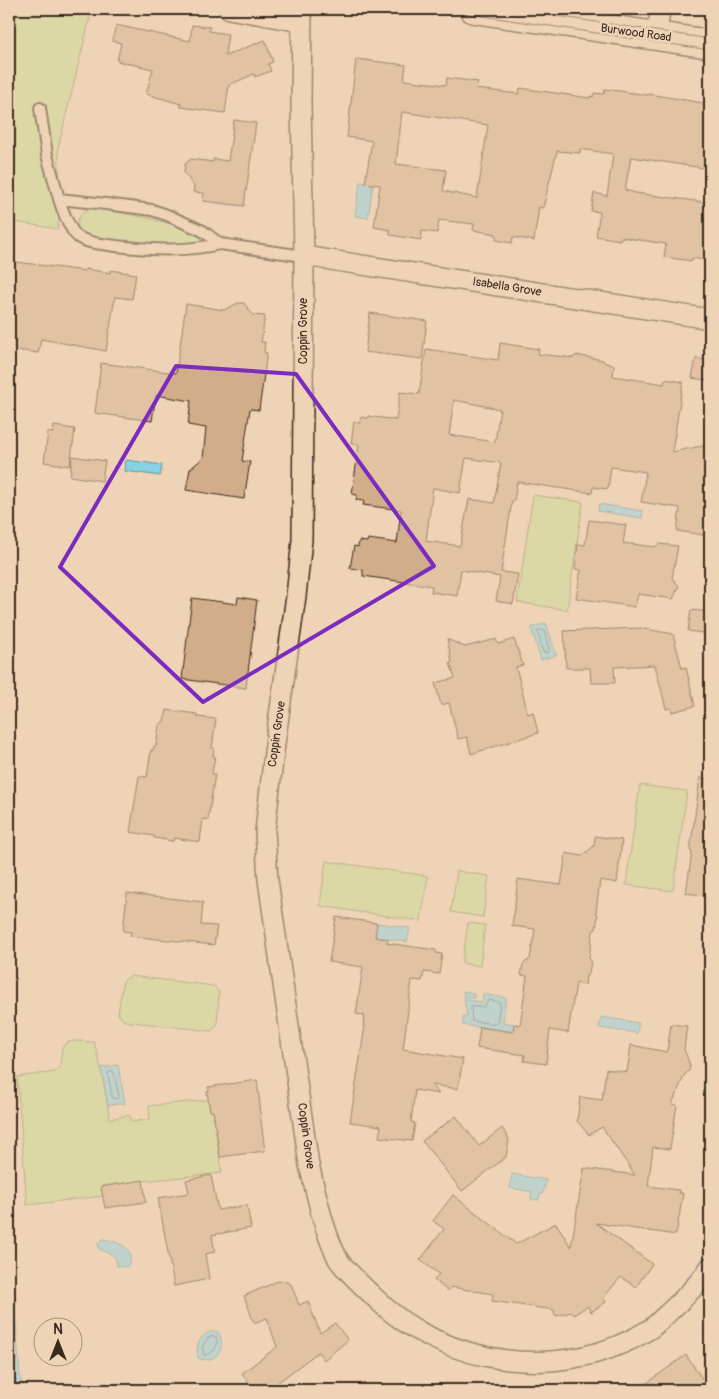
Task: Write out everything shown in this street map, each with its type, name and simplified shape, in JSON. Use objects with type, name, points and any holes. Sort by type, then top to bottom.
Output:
[{"type":"main road","name":"Burwood Road","points":[[474,9],[710,44]]},
{"type":"street","points":[[229,9],[301,15]]},
{"type":"street","points":[[657,37],[660,9]]},
{"type":"street","name":"Coppin Grove","points":[[301,15],[304,256],[302,540],[265,831],[268,880],[291,1028],[309,1165],[325,1225],[339,1260],[387,1311],[440,1342],[459,1350],[499,1359],[542,1362],[588,1356],[612,1348],[651,1329],[681,1301],[710,1267]]},
{"type":"street","name":"Isabella Grove","points":[[304,256],[710,319]]},
{"type":"lane","points":[[40,108],[46,155],[66,219],[77,237],[93,243],[145,250],[174,250],[220,244],[304,256]]},
{"type":"lane","points":[[59,200],[152,210],[203,231],[220,244]]},
{"type":"highlighted area","points":[[176,366],[296,374],[434,566],[203,702],[60,567]]},
{"type":"green space","points":[[9,9],[92,9],[58,148],[60,186],[58,229],[9,221]]},
{"type":"green space","points":[[90,208],[167,223],[183,228],[204,240],[202,243],[188,246],[139,246],[95,239],[83,235],[77,229],[80,216]]},
{"type":"green space","points":[[533,495],[583,502],[567,610],[517,602]]},
{"type":"green space","points":[[640,785],[687,791],[673,891],[626,885]]},
{"type":"green space","points":[[326,861],[428,876],[421,921],[320,906]]},
{"type":"green space","points":[[457,871],[489,876],[483,917],[451,912]]},
{"type":"green space","points":[[468,923],[485,925],[480,966],[462,963]]},
{"type":"green space","points":[[131,976],[214,986],[219,992],[217,1025],[211,1031],[124,1021],[118,1014],[123,981]]},
{"type":"green space","points":[[67,1042],[94,1042],[101,1068],[110,1119],[129,1115],[132,1122],[150,1119],[149,1106],[208,1100],[210,1111],[213,1111],[222,1173],[102,1186],[103,1196],[27,1205],[17,1077],[55,1072],[60,1066],[62,1048]]},
{"type":"water","points":[[360,182],[373,184],[368,218],[355,216]]},
{"type":"water","points":[[126,460],[162,465],[160,476],[125,471]]},
{"type":"water","points":[[599,504],[643,511],[642,518],[598,511]]},
{"type":"water","points":[[546,623],[556,655],[541,660],[531,628]]},
{"type":"water","points":[[377,923],[410,928],[407,942],[375,937]]},
{"type":"water","points":[[463,991],[474,994],[474,998],[467,998],[467,1000],[482,1002],[483,994],[506,998],[503,1022],[514,1024],[513,1032],[463,1025],[463,1016],[467,1016]]},
{"type":"water","points":[[601,1017],[639,1023],[637,1033],[599,1028]]},
{"type":"water","points":[[118,1065],[125,1103],[108,1105],[101,1068]]},
{"type":"water","points":[[512,1174],[546,1180],[543,1194],[540,1194],[539,1200],[531,1199],[532,1192],[510,1188]]},
{"type":"water","points":[[9,1238],[20,1377],[25,1390],[9,1390]]},
{"type":"water","points":[[102,1239],[120,1244],[128,1250],[130,1260],[127,1267],[117,1266],[116,1259],[112,1255],[99,1249],[98,1243]]},
{"type":"water","points":[[209,1332],[218,1332],[221,1337],[221,1348],[215,1357],[204,1360],[198,1358],[197,1348],[200,1340]]},
{"type":"building","points":[[116,25],[190,41],[192,25],[210,27],[209,31],[228,34],[225,56],[265,40],[273,62],[268,64],[271,71],[255,77],[254,74],[229,85],[225,113],[181,107],[181,104],[146,94],[153,69],[117,61],[121,43],[112,41]]},
{"type":"building","points":[[356,59],[406,65],[404,80],[446,85],[447,78],[478,82],[476,89],[519,94],[520,88],[590,98],[590,96],[593,97],[594,93],[604,94],[605,89],[710,104],[710,169],[631,157],[625,190],[710,203],[710,261],[692,258],[692,261],[664,257],[666,244],[621,237],[620,240],[596,236],[600,212],[591,211],[594,193],[607,196],[613,154],[580,149],[580,153],[557,151],[543,208],[539,207],[534,241],[513,237],[512,243],[496,240],[496,234],[473,230],[474,224],[439,220],[437,233],[422,231],[421,240],[390,235],[390,230],[374,227],[380,185],[365,183],[372,141],[347,137]],"holes":[[[402,112],[488,125],[477,198],[443,191],[446,170],[396,164]]]},
{"type":"building","points":[[234,120],[256,123],[244,206],[203,201],[204,193],[193,192],[194,186],[184,173],[185,164],[191,159],[213,162],[213,159],[228,161]]},
{"type":"building","points":[[9,261],[85,271],[85,269],[110,273],[110,270],[136,274],[132,299],[115,297],[106,351],[41,339],[38,353],[9,349]]},
{"type":"building","points":[[238,303],[244,303],[253,315],[265,316],[261,342],[265,342],[264,352],[267,353],[259,410],[250,409],[242,461],[250,462],[244,499],[186,490],[190,469],[203,458],[206,428],[188,425],[191,401],[156,395],[152,421],[95,413],[101,363],[176,373],[186,304],[224,310]]},
{"type":"building","points":[[370,313],[427,321],[422,359],[365,352]]},
{"type":"building","points":[[500,343],[539,349],[538,354],[574,358],[576,355],[603,360],[605,363],[614,365],[613,376],[664,384],[665,379],[683,382],[672,452],[702,446],[710,447],[710,536],[677,531],[680,508],[641,502],[646,472],[611,467],[608,489],[593,487],[592,493],[517,482],[514,501],[512,501],[501,572],[518,574],[513,604],[496,601],[500,577],[461,570],[457,596],[431,592],[432,586],[363,576],[363,570],[350,568],[354,546],[358,547],[359,541],[367,542],[368,539],[397,543],[401,510],[363,505],[364,501],[356,500],[357,495],[352,494],[359,445],[351,444],[354,422],[360,423],[361,417],[368,418],[368,416],[396,420],[400,392],[419,394],[426,349],[498,360]],"holes":[[[454,400],[500,409],[495,442],[449,435]],[[466,458],[501,463],[494,503],[469,499],[460,546],[426,541],[433,488],[460,493]]]},
{"type":"building","points":[[696,358],[710,361],[710,381],[692,378]]},
{"type":"building","points":[[54,426],[75,429],[70,466],[44,462],[48,432],[53,433]]},
{"type":"building","points":[[72,456],[105,461],[102,481],[70,476]]},
{"type":"building","points":[[589,520],[626,525],[623,543],[655,547],[659,544],[678,546],[672,578],[679,586],[673,599],[638,594],[635,607],[576,598],[581,570],[575,569],[578,544],[585,545]]},
{"type":"building","points":[[238,597],[257,600],[246,688],[182,679],[192,598],[237,604]]},
{"type":"building","points":[[691,610],[710,612],[710,634],[688,631]]},
{"type":"building","points":[[641,628],[673,634],[682,668],[686,667],[695,706],[672,712],[671,708],[666,709],[655,665],[614,667],[615,683],[591,683],[590,668],[566,668],[564,631]]},
{"type":"building","points":[[447,639],[465,647],[496,639],[498,644],[514,639],[523,665],[516,667],[528,714],[533,712],[538,733],[471,754],[467,737],[458,739],[449,703],[441,705],[435,683],[455,678],[450,663],[452,662]]},
{"type":"building","points":[[167,710],[216,719],[212,748],[214,748],[213,756],[215,756],[212,774],[215,774],[208,820],[203,819],[200,842],[174,838],[173,841],[130,832],[139,776],[147,777],[151,750],[156,746],[159,725],[164,721]]},
{"type":"building","points":[[700,778],[710,779],[710,896],[686,893]]},
{"type":"building","points":[[595,836],[622,840],[617,883],[600,880],[596,912],[598,915],[596,929],[593,931],[589,974],[586,976],[585,985],[576,983],[568,1033],[550,1030],[546,1064],[524,1061],[525,1055],[477,1048],[480,1027],[513,1032],[514,1024],[520,1025],[527,976],[521,975],[523,964],[530,959],[535,929],[512,926],[518,879],[561,885],[566,853],[582,856],[594,846]]},
{"type":"building","points":[[127,893],[203,902],[201,925],[217,926],[214,945],[130,936],[131,932],[123,931]]},
{"type":"building","points":[[336,917],[377,923],[375,937],[388,939],[387,943],[436,950],[436,953],[442,954],[439,974],[424,972],[422,981],[412,980],[403,1049],[463,1059],[458,1089],[432,1085],[439,1094],[415,1090],[411,1122],[415,1123],[412,1141],[379,1137],[381,1126],[350,1122],[365,1026],[363,1026],[364,1015],[356,1014],[363,967],[329,962]]},
{"type":"building","points":[[671,1024],[687,1026],[684,1049],[690,1065],[689,1071],[685,1074],[672,1104],[677,1105],[670,1149],[653,1147],[648,1186],[679,1190],[678,1193],[683,1193],[676,1235],[596,1223],[652,1264],[636,1287],[621,1277],[603,1298],[606,1302],[591,1312],[587,1306],[574,1315],[572,1312],[555,1316],[554,1310],[492,1301],[493,1294],[451,1287],[448,1291],[434,1280],[439,1274],[420,1260],[444,1229],[433,1221],[453,1195],[516,1244],[556,1223],[571,1247],[584,1168],[635,1175],[602,1127],[589,1135],[577,1121],[580,1097],[602,1100],[606,1069],[627,1072],[631,1045],[667,1052]]},
{"type":"building","points":[[257,1080],[265,1151],[220,1157],[213,1111],[210,1111],[208,1087]]},
{"type":"building","points":[[456,1116],[479,1146],[502,1128],[509,1139],[506,1157],[462,1191],[422,1141]]},
{"type":"building","points":[[211,1175],[218,1210],[247,1205],[251,1228],[212,1235],[215,1252],[205,1254],[209,1279],[174,1286],[158,1198],[189,1193],[186,1180]]},
{"type":"building","points":[[143,1180],[146,1202],[105,1208],[101,1187]]},
{"type":"building","points":[[278,1281],[291,1284],[299,1305],[308,1301],[320,1333],[335,1323],[348,1340],[324,1360],[318,1352],[268,1390],[253,1390],[242,1373],[277,1347],[267,1318],[254,1323],[244,1296]]},
{"type":"building","points":[[686,1355],[710,1390],[637,1390]]},
{"type":"tram line","points":[[436,9],[710,50]]},
{"type":"tram line","points":[[509,9],[710,39]]}]
